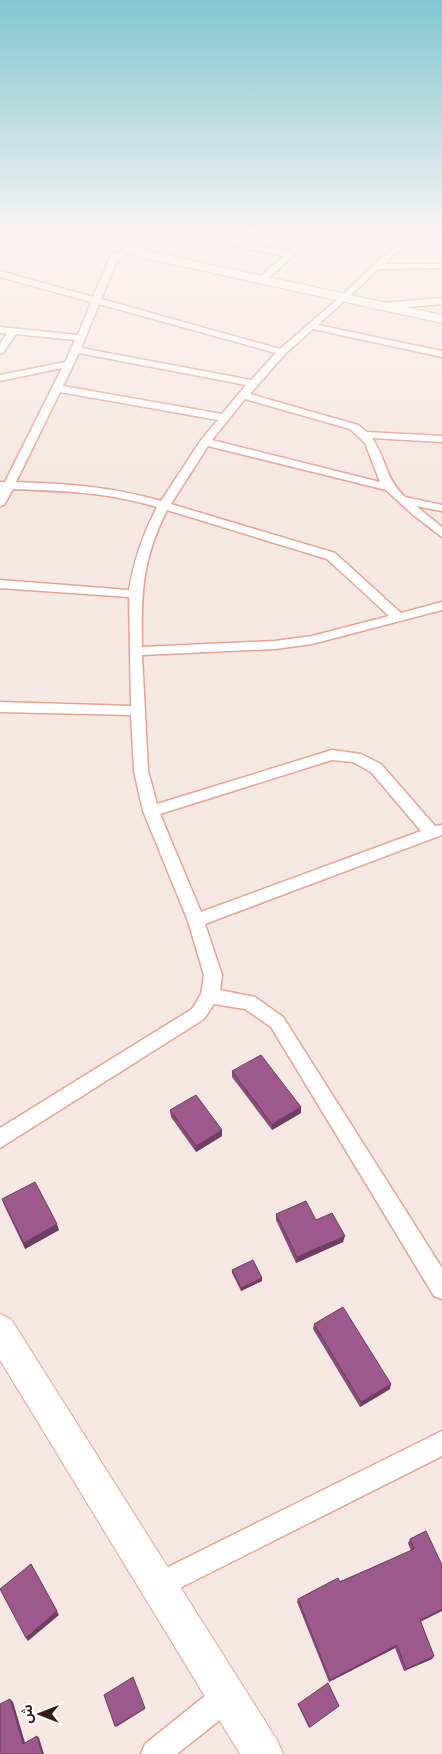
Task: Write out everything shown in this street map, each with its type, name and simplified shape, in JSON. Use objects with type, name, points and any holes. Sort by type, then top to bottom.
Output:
[{"type":"main road","points":[[0,1330],[263,1754]]},
{"type":"street","points":[[0,503],[4,484],[58,388],[88,319]]},
{"type":"street","points":[[161,319],[282,352]]},
{"type":"street","points":[[0,1139],[198,1014],[210,996],[212,975],[196,921],[151,811],[142,771],[135,651],[135,594],[139,566],[150,533],[163,507],[205,442],[243,395],[282,352],[319,319]]},
{"type":"street","points":[[310,326],[442,354]]},
{"type":"street","points":[[0,330],[12,333],[79,338]]},
{"type":"street","points":[[0,352],[12,333]]},
{"type":"street","points":[[76,350],[254,384]]},
{"type":"street","points":[[0,378],[69,364]]},
{"type":"street","points":[[58,388],[225,418]]},
{"type":"street","points":[[243,395],[354,427],[367,435],[442,439]]},
{"type":"street","points":[[367,435],[375,452],[379,468],[391,488],[442,533]]},
{"type":"street","points":[[205,442],[391,488]]},
{"type":"street","points":[[4,484],[87,488],[124,494],[163,507],[303,546],[331,556],[399,618]]},
{"type":"street","points":[[403,500],[438,507],[442,495]]},
{"type":"street","points":[[0,584],[135,594]]},
{"type":"street","points":[[135,651],[274,645],[312,640],[442,606]]},
{"type":"street","points":[[0,707],[137,711]]},
{"type":"street","points":[[151,811],[332,755],[356,757],[376,768],[437,831],[196,921]]},
{"type":"street","points":[[210,996],[249,1002],[277,1022],[442,1288]]},
{"type":"street","points":[[159,1585],[442,1443]]},
{"type":"street","points":[[155,1754],[226,1696]]},
{"type":"building","points":[[261,1055],[301,1107],[272,1124],[232,1071]]},
{"type":"building","points":[[196,1095],[222,1130],[196,1146],[170,1110]]},
{"type":"building","points":[[35,1182],[57,1224],[24,1243],[2,1199]]},
{"type":"building","points":[[306,1201],[316,1220],[332,1213],[345,1236],[297,1257],[276,1214]]},
{"type":"building","points":[[253,1260],[262,1278],[241,1288],[232,1270]]},
{"type":"building","points":[[343,1307],[391,1384],[361,1402],[314,1324]]},
{"type":"building","points":[[426,1531],[442,1565],[442,1609],[420,1620],[434,1656],[406,1669],[397,1645],[330,1680],[298,1599],[338,1578],[340,1582],[414,1549],[410,1539]]},
{"type":"building","points":[[31,1564],[57,1611],[26,1638],[0,1589]]},
{"type":"building","points":[[133,1677],[145,1708],[115,1726],[104,1695]]},
{"type":"building","points":[[328,1683],[339,1706],[310,1727],[298,1704]]},
{"type":"building","points":[[10,1699],[23,1744],[37,1736],[42,1754],[0,1754],[0,1704]]}]
